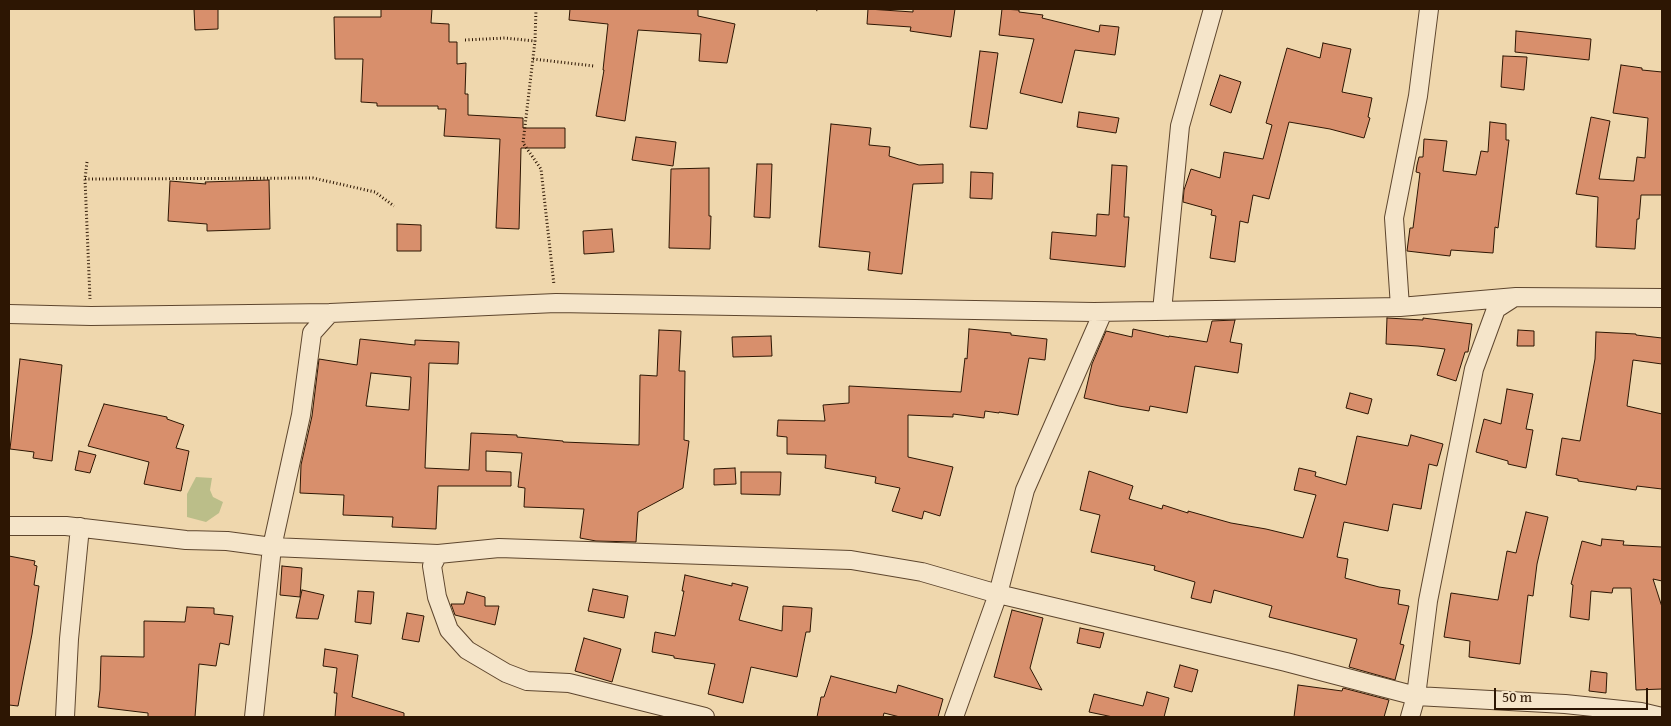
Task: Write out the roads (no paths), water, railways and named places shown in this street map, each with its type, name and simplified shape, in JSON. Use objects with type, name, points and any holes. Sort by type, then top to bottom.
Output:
[{"type":"street","points":[[1162,311],[1180,126],[1213,9]]},
{"type":"street","points":[[1400,307],[1394,218],[1418,96],[1429,9]]},
{"type":"street","points":[[1410,717],[1416,696],[1428,601],[1474,369],[1496,309],[1516,297]]},
{"type":"street","points":[[9,314],[90,316],[330,313],[556,304],[1103,312],[1400,307],[1516,297],[1662,298]]},
{"type":"street","points":[[954,717],[998,594],[1025,490],[1103,312]]},
{"type":"street","points":[[254,717],[272,547],[300,414],[312,333],[330,313]]},
{"type":"street","points":[[9,526],[80,527],[186,540],[227,541],[272,547],[438,554],[499,548],[851,560],[922,572],[998,594],[1322,671],[1416,696],[1565,704],[1641,712],[1662,717]]},
{"type":"street","points":[[65,717],[69,639],[80,527]]},
{"type":"street","points":[[438,554],[432,566],[437,596],[449,630],[467,650],[506,673],[527,681],[570,683],[705,717]]}]
